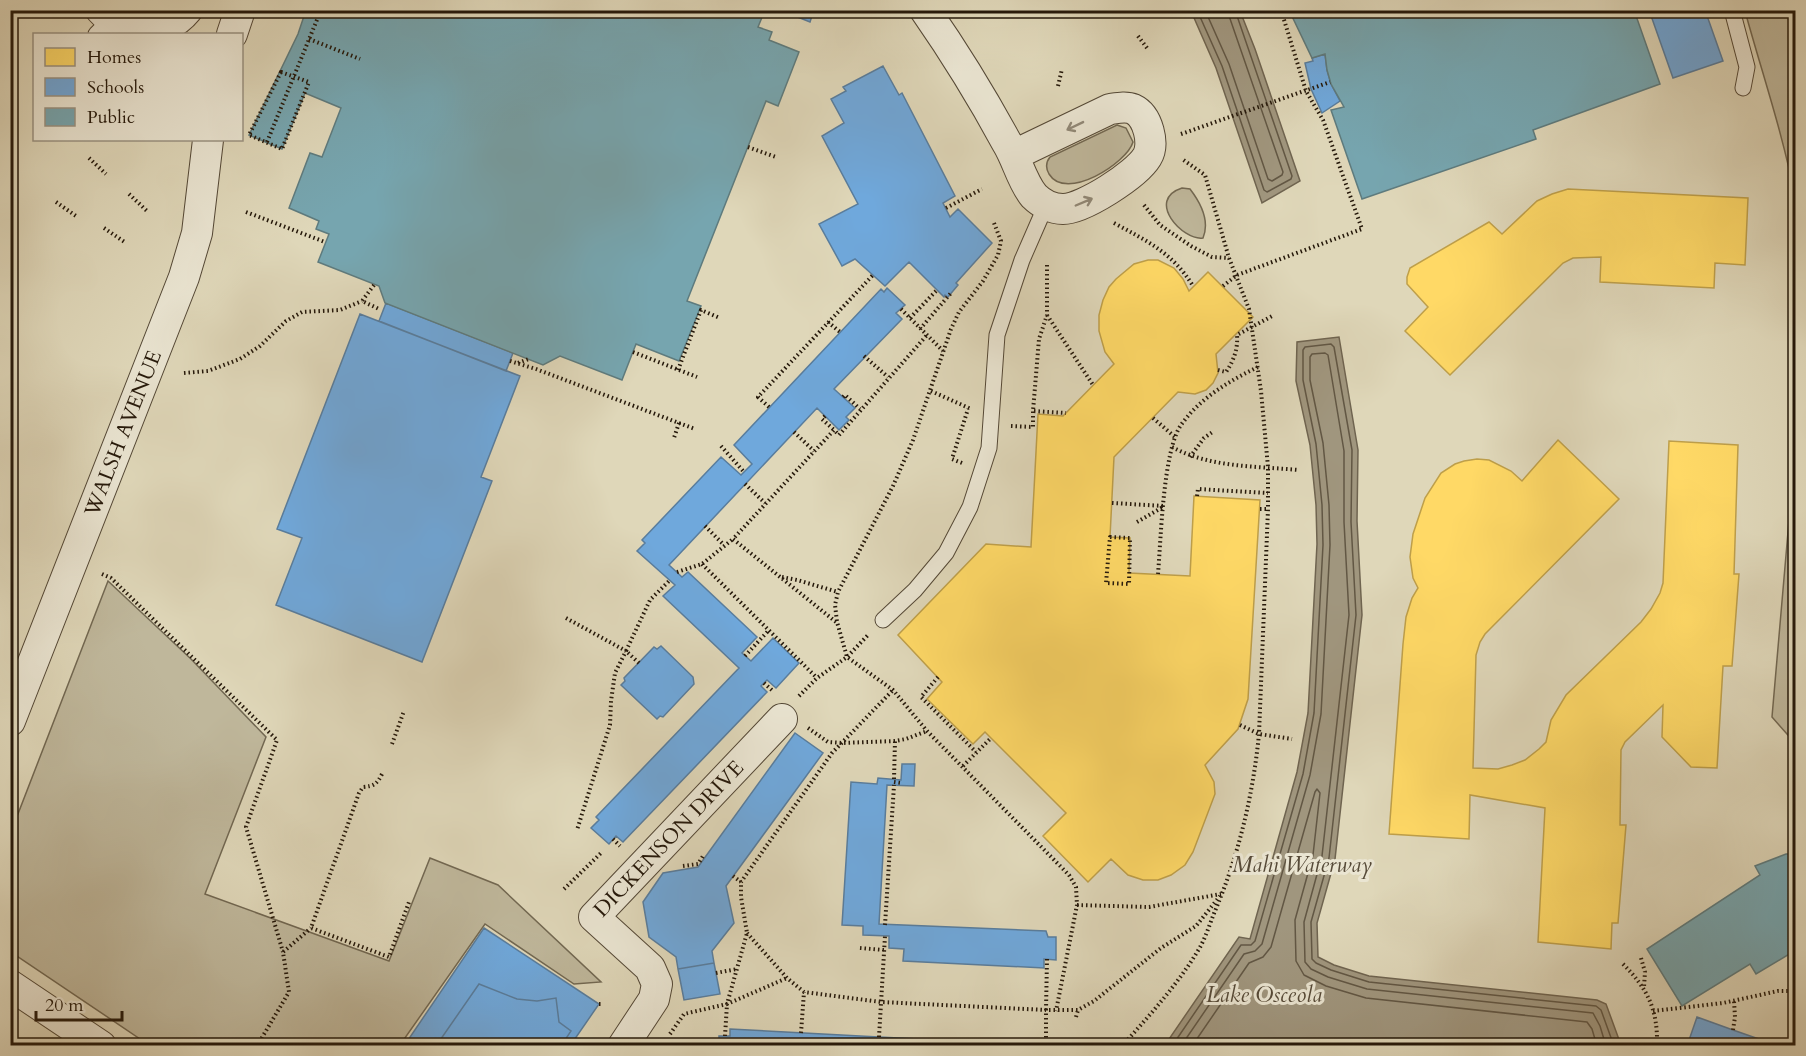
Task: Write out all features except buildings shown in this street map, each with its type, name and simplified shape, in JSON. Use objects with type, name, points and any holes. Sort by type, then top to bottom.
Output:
[{"type":"street","points":[[116,26],[153,31],[170,25],[187,10]]},
{"type":"street","points":[[232,33],[240,10]]},
{"type":"street","points":[[925,10],[974,83],[1014,155],[1033,195],[1046,205],[1063,209],[1079,204],[1116,185],[1136,171],[1148,156],[1151,144],[1142,117],[1133,109],[1110,109],[1014,155]]},
{"type":"street","name":"WALSH AVENUE","points":[[10,721],[184,278],[197,232],[208,141]]},
{"type":"street","name":"DICKENSON DRIVE","points":[[623,1046],[654,999],[657,984],[650,969],[594,917],[793,714]]},
{"type":"street","points":[[10,985],[101,1046]]},
{"type":"lane","points":[[1732,10],[1747,67],[1743,88]]},
{"type":"lane","points":[[883,620],[915,590],[945,553],[970,507],[989,448],[997,335],[1022,261],[1046,205]]},
{"type":"path","points":[[267,142],[321,10]]},
{"type":"path","points":[[1223,286],[1236,275],[1362,229],[1323,120],[1306,91],[1281,10]]},
{"type":"path","points":[[1138,36],[1147,48]]},
{"type":"path","points":[[309,39],[360,59]]},
{"type":"path","points":[[1058,86],[1062,69]]},
{"type":"path","points":[[281,72],[309,82],[282,148],[267,142],[249,135],[281,72]]},
{"type":"path","points":[[1181,134],[1330,82]]},
{"type":"path","points":[[748,147],[776,158]]},
{"type":"path","points":[[89,158],[106,174]]},
{"type":"path","points":[[1122,1046],[1158,1006],[1200,947],[1222,894],[1244,826],[1256,766],[1259,734],[1268,467],[1258,367],[1249,309],[1229,258],[1205,175],[1182,159]]},
{"type":"path","points":[[946,208],[982,189]]},
{"type":"path","points":[[129,194],[147,211]]},
{"type":"path","points":[[56,202],[76,216]]},
{"type":"path","points":[[1144,206],[1160,225],[1191,246],[1212,257],[1229,258]]},
{"type":"path","points":[[246,212],[325,242]]},
{"type":"path","points":[[994,223],[1000,241],[998,255],[983,281],[959,312],[943,351],[931,391],[893,486],[838,592],[835,605],[837,622],[847,657],[893,690],[927,731],[1069,875],[1076,888],[1077,905],[1056,1011]]},
{"type":"path","points":[[1114,223],[1165,252],[1194,286]]},
{"type":"path","points":[[104,228],[126,243]]},
{"type":"path","points":[[1006,425],[1033,427],[1039,339],[1047,315],[1047,265]]},
{"type":"path","points":[[769,407],[758,397],[873,275]]},
{"type":"path","points":[[184,373],[208,371],[230,364],[260,346],[286,321],[302,312],[340,310],[362,301],[374,285]]},
{"type":"path","points":[[910,318],[936,291]]},
{"type":"path","points":[[920,329],[951,293]]},
{"type":"path","points":[[362,301],[379,309]]},
{"type":"path","points":[[901,309],[943,351]]},
{"type":"path","points":[[678,370],[702,310],[720,318]]},
{"type":"path","points":[[1047,315],[1094,385]]},
{"type":"path","points":[[1218,370],[1226,372],[1237,350],[1237,335],[1274,315]]},
{"type":"path","points":[[828,322],[840,332]]},
{"type":"path","points":[[825,416],[822,419],[839,435],[927,335]]},
{"type":"path","points":[[633,352],[697,377]]},
{"type":"path","points":[[864,356],[888,377]]},
{"type":"path","points":[[517,363],[529,359]]},
{"type":"path","points":[[510,361],[695,429]]},
{"type":"path","points":[[1158,574],[1164,506],[1175,437],[1181,425],[1201,403],[1234,378],[1258,367]]},
{"type":"path","points":[[931,391],[977,412]]},
{"type":"path","points":[[843,397],[845,395],[860,410]]},
{"type":"path","points":[[968,408],[952,459],[982,475]]},
{"type":"path","points":[[1033,411],[1066,413]]},
{"type":"path","points":[[1153,418],[1175,437]]},
{"type":"path","points":[[674,438],[679,423]]},
{"type":"path","points":[[677,572],[702,564],[732,539],[834,430]]},
{"type":"path","points":[[1190,457],[1204,438],[1214,431]]},
{"type":"path","points":[[794,432],[814,451]]},
{"type":"path","points":[[721,446],[744,472]]},
{"type":"path","points":[[1172,447],[1190,457],[1215,463],[1299,470]]},
{"type":"path","points":[[745,484],[765,503]]},
{"type":"path","points":[[1197,496],[1198,489],[1268,493]]},
{"type":"path","points":[[1112,503],[1164,506]]},
{"type":"path","points":[[1137,522],[1164,506]]},
{"type":"path","points":[[1260,509],[1268,509]]},
{"type":"path","points":[[705,526],[724,545]]},
{"type":"path","points":[[1110,537],[1130,538],[1129,584],[1106,583],[1110,537]]},
{"type":"path","points":[[732,539],[837,622]]},
{"type":"path","points":[[702,564],[817,678]]},
{"type":"path","points":[[102,574],[111,578],[277,740],[246,827],[283,952],[289,992],[257,1046]]},
{"type":"path","points":[[781,577],[838,592]]},
{"type":"path","points":[[577,830],[610,725],[615,673],[650,600],[670,580]]},
{"type":"path","points":[[566,618],[626,651],[639,663]]},
{"type":"path","points":[[883,620],[847,657],[802,690],[793,714],[828,742],[895,741],[927,731]]},
{"type":"path","points":[[745,656],[769,630]]},
{"type":"path","points":[[938,677],[921,697],[976,752]]},
{"type":"path","points":[[725,1036],[727,1004],[747,933],[741,882],[832,753],[893,690]]},
{"type":"path","points":[[392,744],[404,711]]},
{"type":"path","points":[[1240,725],[1259,734],[1292,740]]},
{"type":"path","points":[[963,766],[991,738]]},
{"type":"path","points":[[885,925],[895,741]]},
{"type":"path","points":[[283,952],[311,928],[359,793],[363,787],[377,784],[382,774]]},
{"type":"path","points":[[894,782],[901,783]]},
{"type":"path","points":[[564,889],[601,853]]},
{"type":"path","points":[[679,867],[698,864],[703,856]]},
{"type":"path","points":[[733,876],[741,882]]},
{"type":"path","points":[[1077,905],[1149,907],[1222,894]]},
{"type":"path","points":[[747,933],[804,992],[881,1002],[1056,1011],[1078,1010],[1094,1001],[1161,948],[1196,926],[1222,894]]},
{"type":"path","points":[[311,928],[389,957],[409,902]]},
{"type":"path","points":[[879,1037],[885,936]]},
{"type":"path","points":[[860,948],[884,950]]},
{"type":"path","points":[[1641,958],[1645,972],[1644,987]]},
{"type":"path","points":[[1046,1046],[1047,959]]},
{"type":"path","points":[[1623,964],[1644,987],[1653,1011],[1658,1046]]},
{"type":"path","points":[[716,973],[737,969]]},
{"type":"path","points":[[670,1034],[684,1014],[727,1004],[788,978]]},
{"type":"path","points":[[1653,1011],[1734,1001],[1778,991],[1796,991]]},
{"type":"path","points":[[801,1033],[804,992]]},
{"type":"path","points":[[1733,1030],[1734,1001]]},
{"type":"path","points":[[1076,1017],[1078,1010]]},
{"type":"shaded area","points":[[1745,11],[1795,11],[1795,197],[1778,127]]},
{"type":"shaded area","points":[[1117,125],[1126,128],[1133,142],[1120,160],[1108,169],[1081,182],[1068,184],[1057,182],[1049,174],[1046,165],[1050,157]]},
{"type":"shaded area","points":[[1182,188],[1190,189],[1200,206],[1205,218],[1203,238],[1195,237],[1178,227],[1167,210],[1167,201],[1171,194]]},
{"type":"shaded area","points":[[1795,451],[1795,743],[1772,717]]},
{"type":"shaded area","points":[[108,581],[191,659],[266,737],[205,894],[389,961],[430,858],[498,885],[601,982],[574,984],[485,924],[400,1045],[149,1045],[11,952],[11,832]]},
{"type":"water","points":[[1191,11],[1240,11],[1255,49],[1300,181],[1262,203],[1216,68]]},
{"type":"water","points":[[1339,337],[1358,450],[1357,521],[1362,615],[1335,859],[1317,923],[1318,957],[1334,965],[1369,976],[1597,1000],[1606,1004],[1621,1045],[1165,1045],[1239,937],[1250,939],[1297,772],[1308,713],[1317,544],[1310,445],[1296,381],[1297,342]]},
{"type":"water label","name":"Mahi Waterway","points":[[1302,864]]},
{"type":"water label","name":"Lake Osceola","points":[[1264,994]]}]
